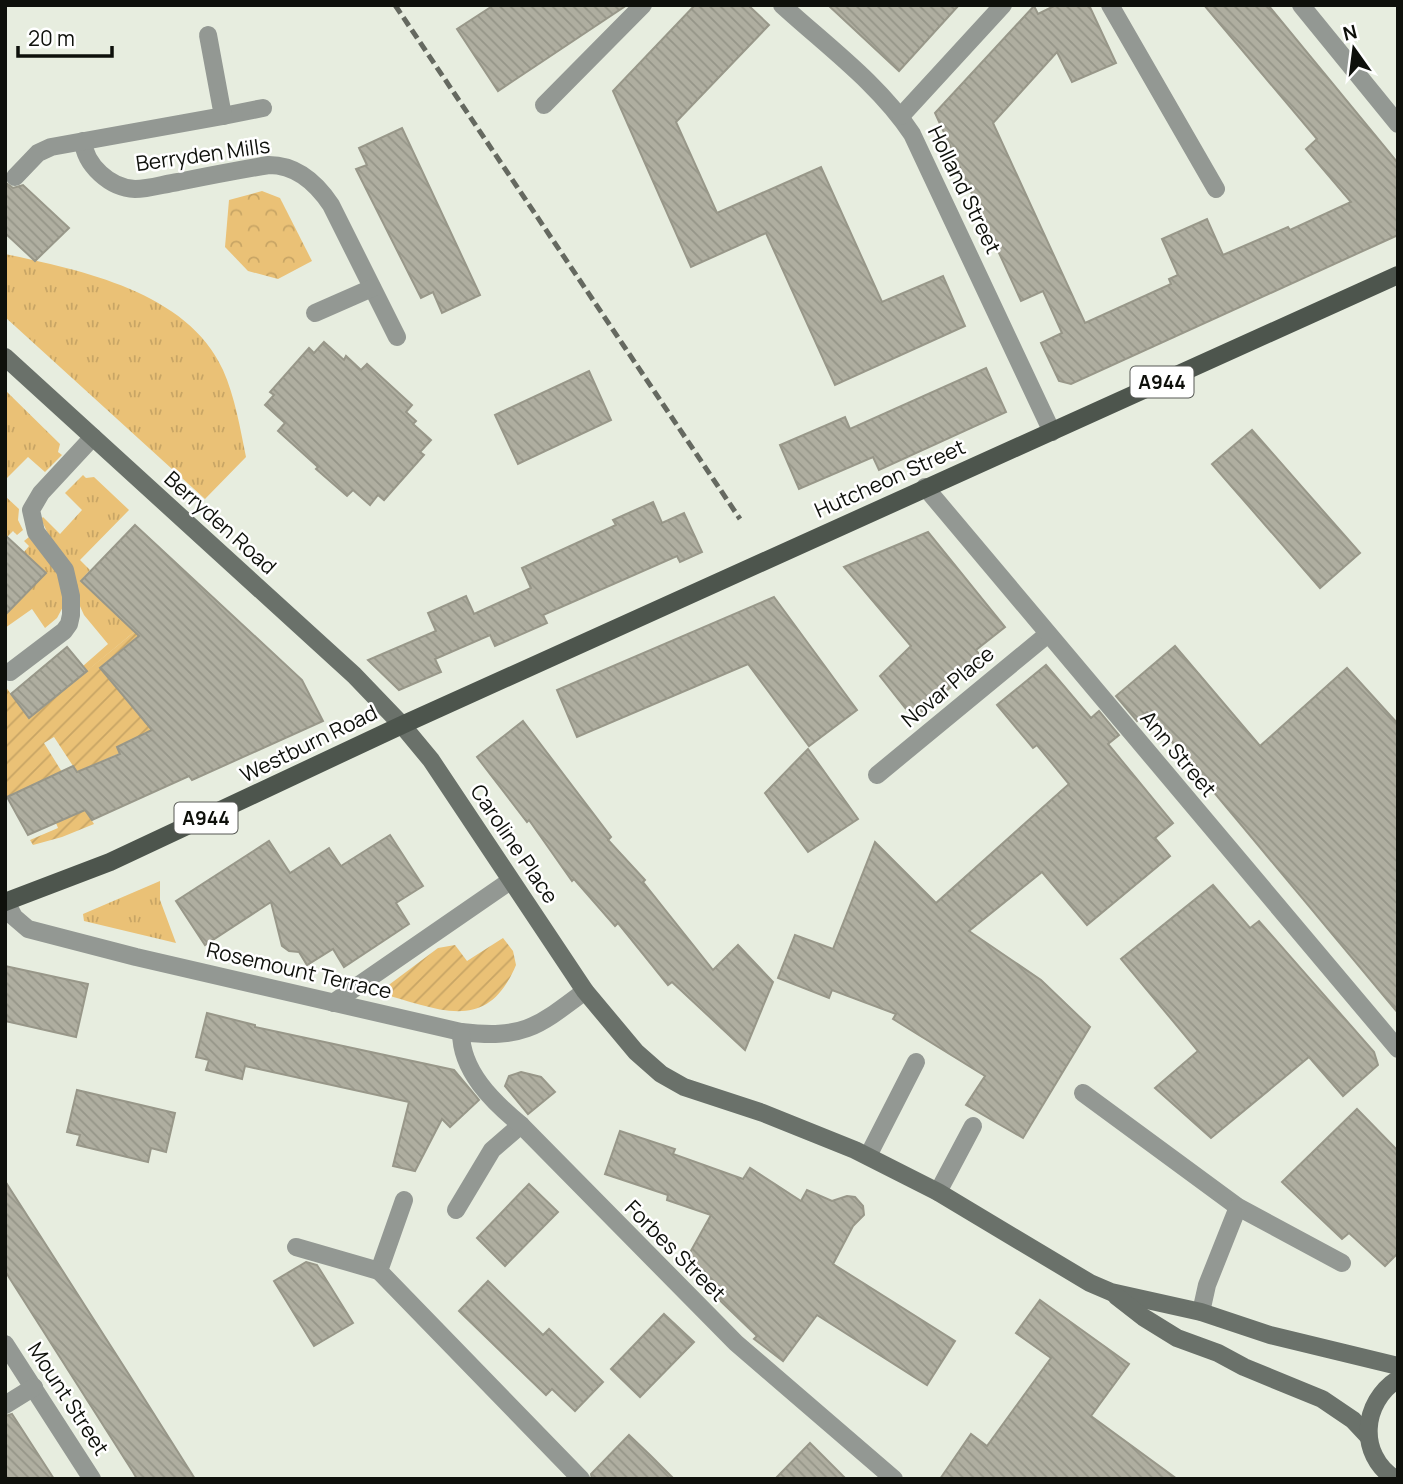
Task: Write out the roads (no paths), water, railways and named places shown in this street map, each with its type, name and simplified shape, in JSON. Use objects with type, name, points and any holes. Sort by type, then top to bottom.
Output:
[{"type":"main road","name":"Hutcheon Street","points":[[402,725],[1398,275]]},
{"type":"main road","name":"Berryden Road","points":[[5,357],[354,675],[402,725]]},
{"type":"main road","name":"Caroline Place","points":[[402,725],[430,760],[585,991],[636,1052],[661,1074],[684,1087],[811,1132],[867,1156],[938,1192],[1090,1283],[1111,1292]]},
{"type":"main road","name":"Westburn Road","points":[[6,902],[110,862],[402,725]]},
{"type":"main road","points":[[1111,1292],[1200,1312],[1270,1335],[1398,1366]]},
{"type":"main road","points":[[1111,1292],[1143,1317],[1177,1338],[1322,1399],[1353,1420],[1368,1436]]},
{"type":"main road","points":[[1395,1479],[1381,1468],[1374,1457],[1368,1436],[1371,1410],[1377,1398],[1398,1379]]},
{"type":"street","points":[[544,105],[643,5]]},
{"type":"street","name":"Holland Street","points":[[782,5],[901,116],[923,155],[1052,432]]},
{"type":"street","points":[[901,116],[1003,5]]},
{"type":"street","points":[[1110,5],[1216,189]]},
{"type":"street","points":[[1301,5],[1398,124]]},
{"type":"street","points":[[208,35],[223,116]]},
{"type":"street","points":[[15,177],[38,153],[51,147],[263,108]]},
{"type":"street","name":"Berryden Mills","points":[[83,141],[84,152],[93,166],[112,182],[127,188],[137,189],[269,165],[278,165],[298,172],[323,193],[331,205],[397,337]]},
{"type":"street","points":[[315,313],[372,288]]},
{"type":"street","points":[[10,672],[64,631],[70,622],[72,603],[65,570],[36,532],[31,513],[33,504],[41,493],[93,437]]},
{"type":"street","name":"Ann Street","points":[[925,487],[1398,1049]]},
{"type":"street","name":"Novar Place","points":[[877,775],[1048,635]]},
{"type":"street","points":[[332,1003],[510,881]]},
{"type":"street","name":"Rosemount Terrace","points":[[6,902],[14,917],[28,929],[136,957],[461,1032],[490,1035],[519,1032],[545,1021],[585,991]]},
{"type":"street","name":"Forbes Street","points":[[461,1032],[464,1058],[473,1074],[502,1110],[521,1125],[736,1343],[892,1478]]},
{"type":"street","points":[[867,1156],[916,1062]]},
{"type":"street","points":[[1083,1093],[1238,1207],[1342,1263]]},
{"type":"street","points":[[456,1210],[492,1150],[521,1125]]},
{"type":"street","points":[[938,1192],[973,1126]]},
{"type":"street","points":[[379,1271],[404,1200]]},
{"type":"street","points":[[1200,1312],[1207,1285],[1238,1207]]},
{"type":"street","points":[[296,1247],[379,1271],[581,1479]]},
{"type":"street","name":"Mount Street","points":[[5,1343],[92,1479]]},
{"type":"street","points":[[5,1405],[34,1387]]},
{"type":"railway","points":[[395,5],[740,519]]}]
